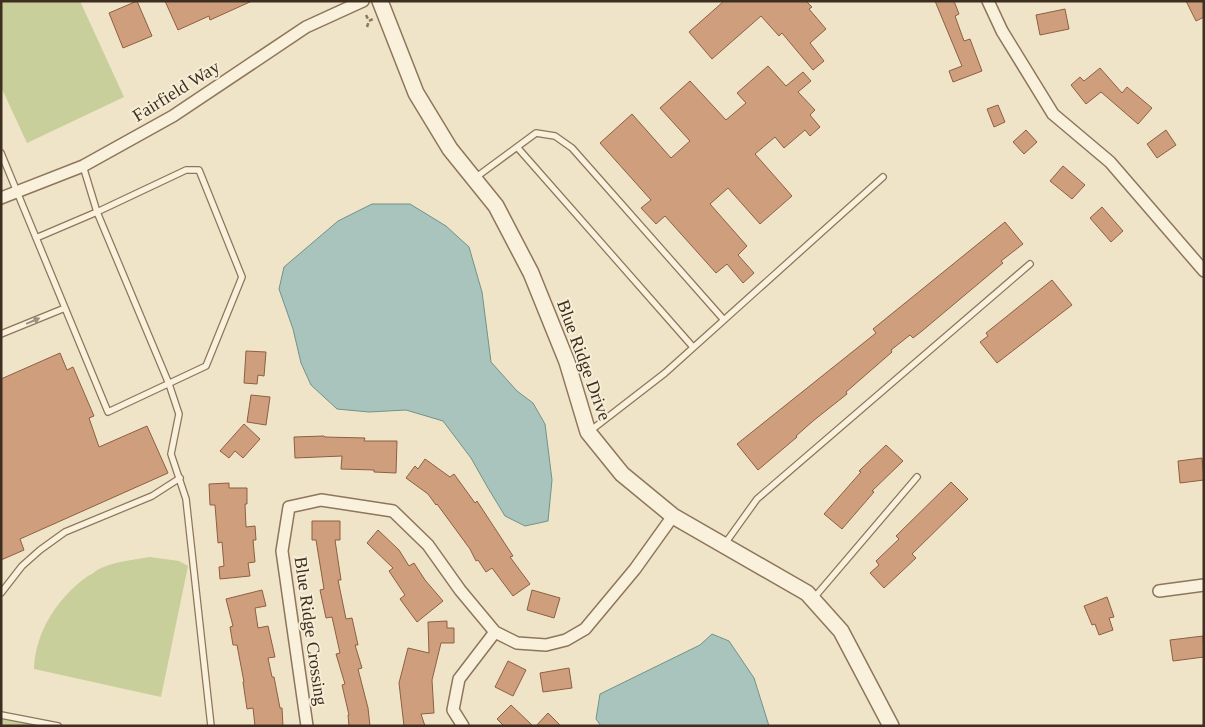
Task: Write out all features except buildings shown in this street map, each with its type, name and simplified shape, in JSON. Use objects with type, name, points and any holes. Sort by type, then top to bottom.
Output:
[{"type":"street","name":"Fairfield Way","points":[[1,198],[83,166],[173,116],[306,26],[363,1]]},
{"type":"street","name":"Blue Ridge Drive","points":[[380,1],[416,93],[450,149],[496,206],[531,273],[567,362],[588,432],[622,474],[673,516],[807,593],[841,631],[891,726]]},
{"type":"street","points":[[988,1],[1002,30],[1053,114],[1110,162],[1204,271]]},
{"type":"street","name":"Blue Ridge Crossing","points":[[307,726],[282,551],[289,507],[321,500],[393,511],[428,545],[460,590],[495,632],[517,643],[546,646],[566,640],[585,629],[635,569],[673,516]]},
{"type":"street","points":[[1159,591],[1204,585]]},
{"type":"street","points":[[463,726],[453,710],[459,679],[495,632]]},
{"type":"lane","points":[[474,179],[536,134],[555,136],[572,148],[724,320]]},
{"type":"lane","points":[[517,148],[693,347]]},
{"type":"lane","points":[[1,153],[18,192],[36,238],[108,412],[206,366],[242,277],[199,170],[186,170],[97,212],[36,238]]},
{"type":"lane","points":[[83,166],[97,212],[169,384],[179,414],[171,454],[186,498],[211,726]]},
{"type":"lane","points":[[588,432],[665,373],[884,177]]},
{"type":"lane","points":[[724,545],[756,499],[1030,264]]},
{"type":"lane","points":[[1,334],[65,308]]},
{"type":"lane","points":[[813,599],[917,477]]},
{"type":"lane","points":[[1,594],[22,566],[65,532],[152,496],[180,478]]},
{"type":"lane","points":[[1,715],[58,726]]},
{"type":"path","points":[[366,15],[369,21],[368,27]]},
{"type":"path","points":[[369,21],[375,19]]},
{"type":"green space","points":[[1,1],[80,1],[124,97],[27,143],[1,87]]},
{"type":"green space","points":[[150,557],[179,561],[188,566],[161,697],[34,669],[35,655],[44,629],[50,616],[67,594],[88,576],[101,568],[119,562]]},
{"type":"green space","points":[[1,717],[62,726],[1,726]]},
{"type":"water","points":[[372,204],[410,204],[446,226],[469,247],[482,292],[491,362],[517,391],[533,403],[545,424],[552,480],[548,521],[525,526],[505,516],[471,458],[443,421],[406,410],[369,412],[337,409],[311,385],[301,363],[293,329],[279,289],[284,267],[338,221]]},
{"type":"water","points":[[712,634],[729,641],[754,678],[769,726],[601,726],[596,719],[600,694],[700,645]]}]
